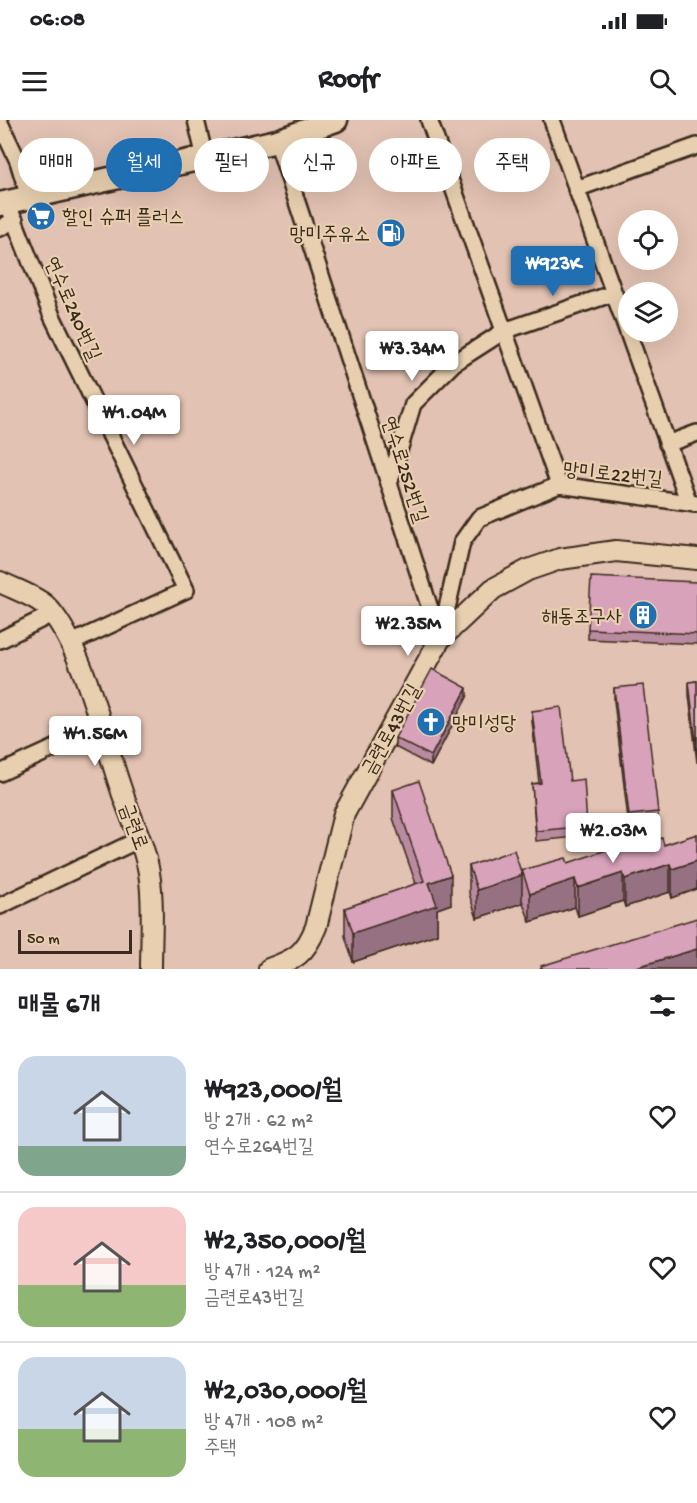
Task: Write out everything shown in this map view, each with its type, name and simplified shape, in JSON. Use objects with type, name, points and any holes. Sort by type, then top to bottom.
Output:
[{"type":"main road","points":[[269,143],[336,120]]},
{"type":"main road","points":[[13,206],[194,161]]},
{"type":"street","points":[[196,120],[200,138]]},
{"type":"street","points":[[429,120],[559,485]]},
{"type":"street","points":[[552,120],[668,444],[693,504]]},
{"type":"street","name":"연수로240번길","points":[[0,123],[18,161],[13,206],[52,316],[186,590],[69,644]]},
{"type":"street","name":"연수로252번길","points":[[277,141],[440,639]]},
{"type":"street","points":[[576,189],[696,148]]},
{"type":"street","points":[[0,228],[13,206]]},
{"type":"street","points":[[389,484],[413,404],[454,363],[504,331],[614,293]]},
{"type":"street","points":[[668,444],[697,433]]},
{"type":"street","name":"망미로22번길","points":[[440,639],[462,542],[479,518],[559,485],[693,504]]},
{"type":"street","name":"금련로43번길","points":[[269,969],[294,960],[309,945],[316,927],[344,814],[440,639],[493,589],[528,570],[560,558],[616,551],[697,559]]},
{"type":"street","name":"금련로","points":[[0,582],[43,604],[52,614],[69,644],[103,726],[150,876],[151,969]]},
{"type":"street","points":[[0,639],[52,614]]},
{"type":"street","points":[[0,773],[103,726]]},
{"type":"street","points":[[0,906],[140,839]]},
{"type":"building","name":"해동조구사","points":[[591,577],[697,582],[697,634],[588,629]]},
{"type":"building","name":"망미성당","points":[[432,669],[467,688],[431,756],[395,738]]},
{"type":"building","points":[[697,681],[697,750],[689,682]]},
{"type":"building","points":[[643,685],[658,812],[629,815],[614,688]]},
{"type":"building","points":[[561,707],[570,781],[584,779],[587,826],[536,831],[532,784],[541,783],[532,711]]},
{"type":"building","points":[[419,781],[451,875],[429,883],[437,905],[353,933],[345,908],[424,881],[393,790]]},
{"type":"building","points":[[697,834],[697,861],[672,869],[670,864],[625,879],[623,873],[578,888],[575,879],[530,894],[522,870],[566,858],[568,863],[615,847],[617,853],[662,838],[664,845]]},
{"type":"building","points":[[514,850],[522,875],[477,890],[469,866]]},
{"type":"building","points":[[697,918],[697,949],[630,969],[540,969],[541,966]]},
{"type":"place","name":"할인 슈퍼 플러스","points":[[41,216]]},
{"type":"place","name":"망미주유소","points":[[391,233]]},
{"type":"place","name":"해동조구사","points":[[643,615]]},
{"type":"place","name":"망미성당","points":[[431,722]]}]
